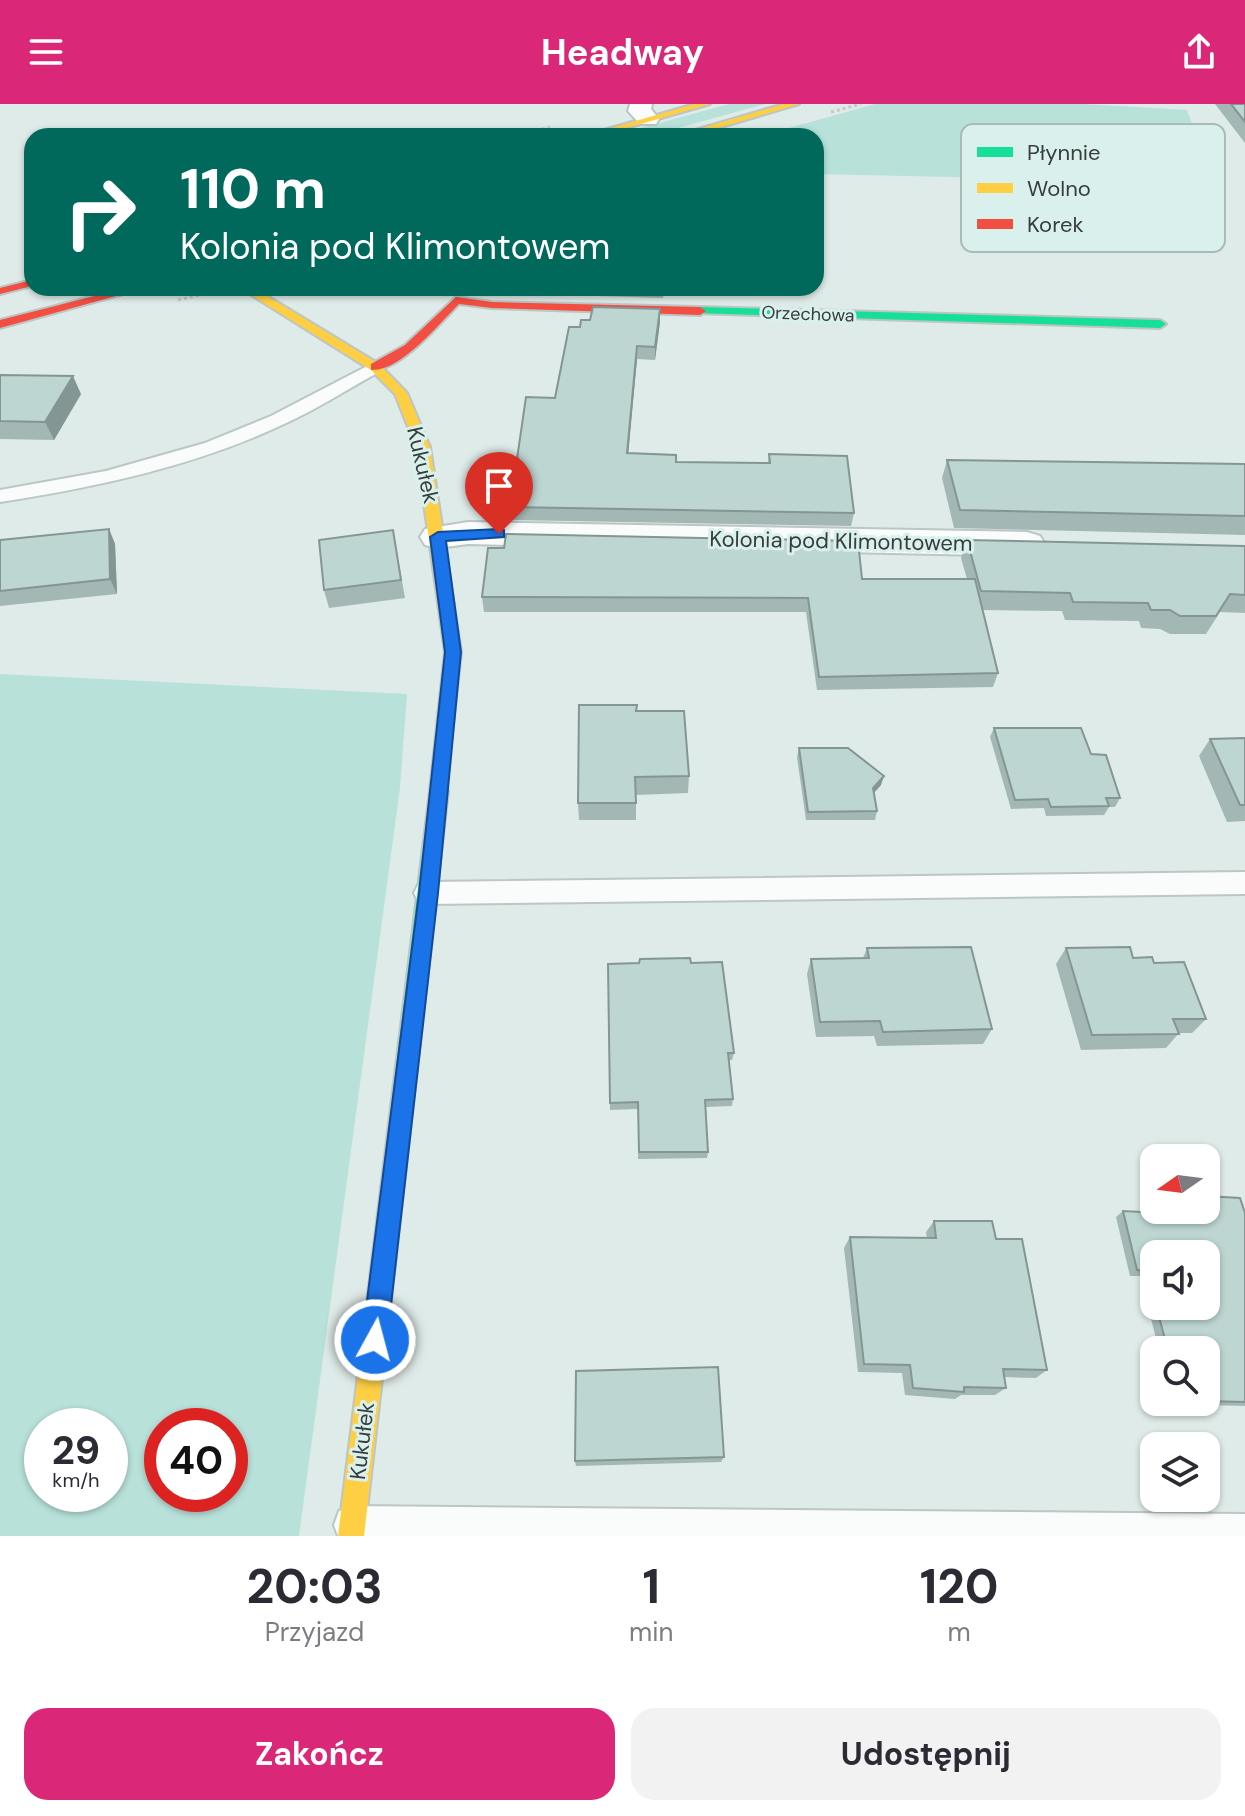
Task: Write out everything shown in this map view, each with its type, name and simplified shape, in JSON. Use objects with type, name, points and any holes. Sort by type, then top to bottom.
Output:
[{"type":"street","points":[[607,128],[645,112],[705,104]]},
{"type":"street","points":[[708,128],[794,104]]},
{"type":"street","points":[[0,291],[24,285]]},
{"type":"street","points":[[0,324],[108,296]]},
{"type":"street","name":"Kukułek","points":[[258,296],[375,367],[401,393],[416,425],[438,537],[453,652],[428,893],[351,1530]]},
{"type":"street","points":[[375,367],[409,348],[460,296]]},
{"type":"street","name":"Orzechowa","points":[[467,296],[492,305],[1160,324]]},
{"type":"street","name":"Kolonia pod Klimontowem","points":[[438,537],[468,533],[1055,545]]},
{"type":"lane","points":[[0,496],[125,471],[217,444],[278,420],[375,367]]},
{"type":"lane","points":[[428,893],[1245,883]]},
{"type":"lane","points":[[351,1530],[1245,1533]]},
{"type":"shaded area","points":[[729,104],[765,104],[678,128],[641,128]]},
{"type":"shaded area","points":[[875,104],[1084,104],[1187,110],[1192,124],[961,124],[961,177],[824,174],[824,128],[789,128]]},
{"type":"shaded area","points":[[0,674],[407,694],[400,788],[299,1536],[0,1536]]},
{"type":"building","points":[[1231,104],[1245,104],[1245,122]]},
{"type":"building","points":[[593,307],[660,309],[655,347],[637,346],[627,453],[676,455],[676,462],[770,463],[769,454],[847,456],[854,513],[510,507],[526,397],[555,398],[569,327],[580,327],[581,320],[590,320]]},
{"type":"building","points":[[0,375],[73,376],[45,422],[0,421]]},
{"type":"building","points":[[947,460],[1245,464],[1245,516],[960,510]]},
{"type":"building","points":[[109,529],[110,579],[0,591],[0,540]]},
{"type":"building","points":[[393,530],[401,580],[324,590],[319,540]]},
{"type":"building","points":[[506,534],[858,541],[862,579],[975,579],[998,673],[819,677],[808,598],[482,597],[488,548],[504,548]]},
{"type":"building","points":[[967,540],[1245,546],[1245,595],[1230,594],[1216,616],[1180,616],[1170,610],[1151,610],[1148,603],[1073,602],[1070,593],[981,591]]},
{"type":"building","points":[[579,705],[637,705],[636,711],[684,711],[689,776],[635,777],[636,803],[578,803]]},
{"type":"building","points":[[994,728],[1081,728],[1091,754],[1106,755],[1120,798],[1106,798],[1109,806],[1051,807],[1048,799],[1015,800]]},
{"type":"building","points":[[1245,738],[1245,805],[1240,805],[1210,739]]},
{"type":"building","points":[[799,748],[848,748],[884,776],[873,788],[877,811],[808,812]]},
{"type":"building","points":[[971,947],[992,1029],[883,1032],[880,1021],[820,1022],[811,959],[869,958],[867,948]]},
{"type":"building","points":[[1130,947],[1133,958],[1152,957],[1154,963],[1184,962],[1206,1019],[1173,1019],[1179,1034],[1092,1035],[1066,948]]},
{"type":"building","points":[[690,958],[691,963],[722,962],[734,1053],[728,1053],[733,1099],[705,1100],[708,1152],[639,1152],[638,1102],[610,1103],[608,964],[639,963],[640,959]]},
{"type":"building","points":[[1220,1197],[1240,1198],[1245,1213],[1245,1402],[1220,1401],[1220,1336],[1164,1336],[1160,1320],[1220,1320],[1220,1240],[1140,1240],[1140,1270],[1137,1270],[1123,1211],[1140,1212],[1140,1224],[1220,1224]]},
{"type":"building","points":[[934,1221],[992,1221],[996,1239],[1022,1239],[1047,1370],[1003,1369],[1006,1388],[964,1387],[964,1392],[913,1388],[910,1365],[864,1364],[850,1237],[936,1238]]},
{"type":"building","points":[[718,1367],[724,1457],[575,1461],[576,1371]]},
{"type":"traffic: fast","points":[[700,311],[1160,324]]},
{"type":"traffic: fast","points":[[375,1335],[439,791]]},
{"type":"traffic: slow","points":[[617,128],[705,104]]},
{"type":"traffic: slow","points":[[708,128],[794,104]]},
{"type":"traffic: slow","points":[[259,296],[375,367],[401,393],[423,447],[453,652],[439,791]]},
{"type":"traffic: slow","points":[[351,1536],[375,1335]]},
{"type":"traffic: jam","points":[[0,291],[24,285]]},
{"type":"traffic: jam","points":[[0,324],[108,296]]},
{"type":"traffic: jam","points":[[375,367],[409,348],[456,300],[492,305],[700,311]]},
{"type":"route","points":[[375,1340],[453,652],[438,537],[468,533],[499,534]]}]
